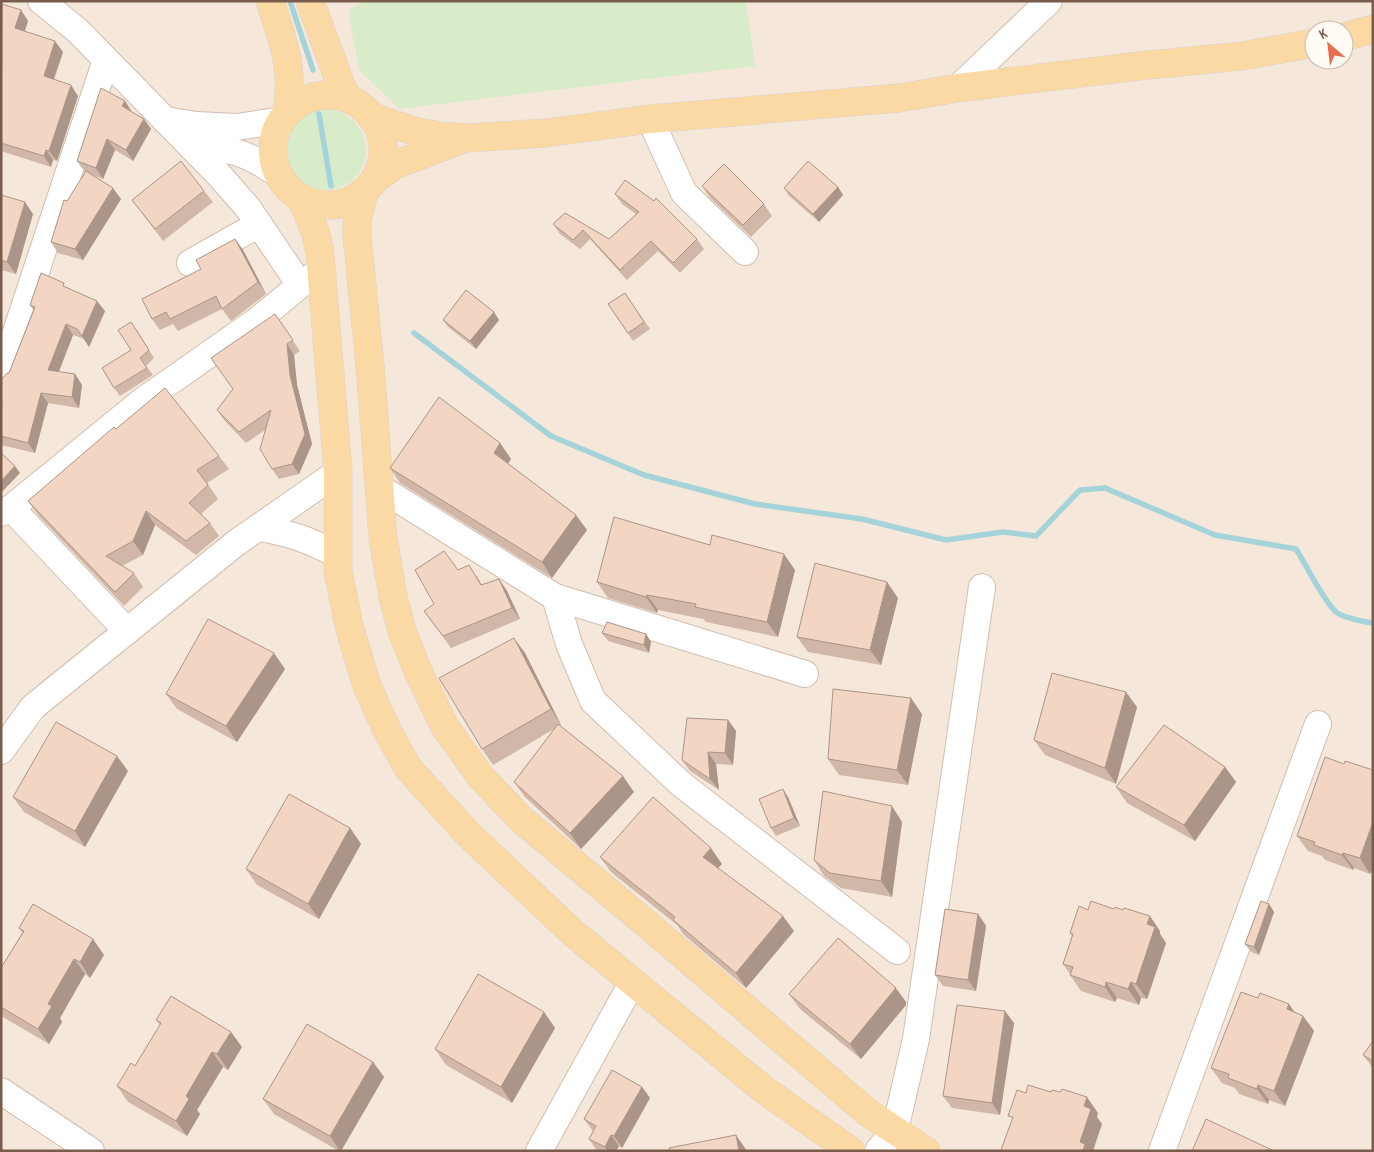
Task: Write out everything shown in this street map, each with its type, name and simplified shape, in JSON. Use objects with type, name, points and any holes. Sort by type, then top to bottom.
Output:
[{"type":"main road","points":[[270,1],[286,49],[290,92],[285,117],[275,135],[274,159],[279,175],[288,188],[302,198],[317,204],[334,205],[350,201],[395,165],[466,138]]},
{"type":"main road","points":[[310,1],[342,88],[348,99]]},
{"type":"main road","points":[[1354,34],[1373,29]]},
{"type":"main road","points":[[372,117],[414,131],[440,136],[466,138],[546,133],[650,119],[899,98],[958,88],[1139,66],[1242,56],[1304,45]]},
{"type":"main road","points":[[285,117],[301,102],[318,96],[330,95],[348,99],[364,108],[380,131],[384,148],[382,164],[370,186],[357,219],[357,235],[383,538],[393,598],[402,631],[417,669],[445,727],[481,777],[522,820],[868,1112],[926,1151]]},
{"type":"main road","points":[[302,198],[316,234],[310,278],[338,472],[338,571],[349,626],[367,686],[387,730],[408,768],[468,834],[572,932],[763,1089],[851,1151]]},
{"type":"street","points":[[41,1],[78,31],[195,150],[220,176],[259,224],[310,278],[258,320],[141,402],[6,511],[127,632]]},
{"type":"street","points":[[958,88],[1049,1]]},
{"type":"street","points":[[1,377],[106,60]]},
{"type":"street","points":[[165,120],[219,127],[238,127],[285,117]]},
{"type":"street","points":[[650,119],[684,193],[745,252]]},
{"type":"street","points":[[195,150],[228,150],[241,153],[279,175]]},
{"type":"street","points":[[190,263],[259,224]]},
{"type":"street","points":[[1,751],[33,707],[236,543],[338,472]]},
{"type":"street","points":[[380,488],[555,597],[805,674]]},
{"type":"street","points":[[258,528],[286,532],[313,542],[338,556]]},
{"type":"street","points":[[878,1151],[896,1130],[916,1039],[982,588]]},
{"type":"street","points":[[555,597],[568,644],[593,702],[681,784],[897,951]]},
{"type":"street","points":[[1162,1151],[1318,724]]},
{"type":"street","points":[[539,1151],[632,983]]},
{"type":"street","points":[[1,1091],[91,1151]]},
{"type":"shaded area","points":[[1,1],[1373,1],[1373,1151],[1,1151]]},
{"type":"green space","points":[[365,1],[746,1],[755,66],[399,109],[359,70],[348,10]]},
{"type":"green space","points":[[326,110],[341,113],[354,122],[363,135],[366,150],[363,165],[354,178],[341,187],[326,190],[311,187],[298,178],[289,165],[286,150],[289,135],[298,122],[311,113]]},
{"type":"building","points":[[2,4],[21,10],[15,28],[55,41],[44,76],[71,85],[49,151],[46,150],[44,156],[1,143]]},
{"type":"building","points":[[101,88],[125,101],[122,106],[144,119],[126,150],[107,139],[96,168],[77,161]]},
{"type":"building","points":[[181,161],[204,191],[155,229],[132,200]]},
{"type":"building","points":[[808,161],[838,187],[813,214],[784,188]]},
{"type":"building","points":[[724,164],[764,204],[743,225],[702,186]]},
{"type":"building","points":[[86,171],[113,188],[75,249],[51,242],[64,200],[67,201]]},
{"type":"building","points":[[625,180],[654,201],[656,198],[697,239],[673,263],[651,241],[620,270],[583,230],[573,240],[553,224],[565,213],[609,239],[639,212],[615,194]]},
{"type":"building","points":[[1,195],[25,202],[7,262],[1,260]]},
{"type":"building","points":[[235,239],[258,282],[222,309],[216,296],[170,319],[166,312],[152,319],[142,299],[201,269],[196,260]]},
{"type":"building","points":[[41,273],[64,283],[63,286],[97,301],[82,336],[77,329],[66,324],[48,370],[75,374],[72,397],[41,393],[28,443],[1,436],[1,379],[9,373],[35,307],[30,305]]},
{"type":"building","points":[[466,290],[494,312],[470,341],[443,320]]},
{"type":"building","points":[[625,293],[644,322],[628,333],[608,304]]},
{"type":"building","points":[[275,314],[293,340],[287,344],[290,375],[305,434],[292,464],[272,469],[260,449],[271,410],[239,432],[217,410],[233,389],[211,358]]},
{"type":"building","points":[[131,322],[149,350],[140,358],[147,368],[114,388],[102,368],[131,350],[118,330]]},
{"type":"building","points":[[165,388],[219,456],[197,470],[208,485],[189,503],[210,523],[186,541],[146,511],[133,541],[106,556],[134,573],[115,592],[28,501],[114,427],[116,429]]},
{"type":"building","points":[[439,397],[500,443],[494,453],[576,515],[542,562],[390,468]]},
{"type":"building","points":[[1,453],[15,466],[1,481]]},
{"type":"building","points":[[614,517],[710,545],[712,535],[784,554],[767,622],[695,607],[696,604],[647,595],[646,597],[597,582]]},
{"type":"building","points":[[444,551],[458,570],[469,565],[481,585],[499,579],[512,608],[443,636],[424,611],[434,604],[415,570]]},
{"type":"building","points":[[815,563],[887,582],[870,650],[797,637]]},
{"type":"building","points":[[208,619],[274,653],[226,726],[166,694]]},
{"type":"building","points":[[607,622],[646,634],[644,645],[602,633]]},
{"type":"building","points":[[514,638],[551,709],[482,749],[439,678]]},
{"type":"building","points":[[1052,673],[1126,692],[1105,768],[1034,740]]},
{"type":"building","points":[[833,689],[911,698],[897,770],[828,759]]},
{"type":"building","points":[[687,718],[728,720],[725,753],[708,752],[710,779],[682,760]]},
{"type":"building","points":[[56,722],[117,756],[75,831],[13,797]]},
{"type":"building","points":[[558,724],[623,776],[570,833],[514,782]]},
{"type":"building","points":[[1164,725],[1225,767],[1184,825],[1116,787]]},
{"type":"building","points":[[1325,757],[1344,764],[1345,761],[1373,770],[1373,822],[1360,858],[1343,853],[1342,855],[1314,845],[1315,842],[1297,836]]},
{"type":"building","points":[[783,789],[794,818],[771,828],[759,799]]},
{"type":"building","points":[[823,791],[892,806],[881,881],[830,873],[814,860]]},
{"type":"building","points":[[289,794],[350,828],[308,904],[246,869]]},
{"type":"building","points":[[653,797],[711,848],[703,857],[783,916],[736,973],[673,920],[675,917],[600,857]]},
{"type":"building","points":[[1091,901],[1114,909],[1115,907],[1123,910],[1124,908],[1150,916],[1147,924],[1155,927],[1136,984],[1131,982],[1128,989],[1106,982],[1105,987],[1070,975],[1073,967],[1063,964],[1073,934],[1070,933],[1079,906],[1088,910]]},
{"type":"building","points":[[1261,901],[1269,904],[1254,947],[1245,944]]},
{"type":"building","points":[[33,904],[93,939],[80,962],[74,959],[48,1004],[52,1006],[38,1029],[1,1007],[1,968],[24,931],[19,928]]},
{"type":"building","points":[[945,909],[978,914],[968,980],[935,975]]},
{"type":"building","points":[[838,938],[895,987],[850,1044],[789,994]]},
{"type":"building","points":[[478,974],[544,1012],[501,1087],[435,1049]]},
{"type":"building","points":[[1241,992],[1258,998],[1260,993],[1289,1004],[1287,1009],[1303,1016],[1274,1091],[1258,1085],[1257,1089],[1228,1078],[1229,1074],[1211,1068]]},
{"type":"building","points":[[171,996],[231,1032],[217,1054],[212,1052],[186,1096],[189,1099],[176,1121],[117,1086],[131,1063],[135,1066],[161,1023],[156,1020]]},
{"type":"building","points":[[957,1005],[1005,1011],[992,1103],[943,1096]]},
{"type":"building","points":[[307,1024],[373,1062],[330,1136],[263,1099]]},
{"type":"building","points":[[1373,1041],[1373,1061],[1363,1055]]},
{"type":"building","points":[[612,1070],[642,1087],[614,1136],[611,1135],[605,1147],[589,1139],[596,1126],[584,1119]]},
{"type":"building","points":[[1028,1085],[1051,1092],[1052,1090],[1060,1092],[1062,1089],[1087,1097],[1084,1106],[1091,1109],[1080,1142],[1085,1144],[1083,1151],[1001,1150],[1013,1117],[1008,1116],[1017,1090],[1026,1093]]},
{"type":"building","points":[[1206,1119],[1274,1151],[1192,1151]]},
{"type":"building","points":[[736,1135],[739,1151],[670,1151],[669,1148]]},
{"type":"waterway","points":[[290,1],[313,70]]},
{"type":"waterway","points":[[319,114],[331,186]]},
{"type":"waterway","points":[[414,333],[551,436],[644,475],[755,504],[862,519],[946,540],[1003,532],[1036,536],[1080,490],[1105,488],[1215,535],[1296,549],[1320,591],[1336,612],[1373,623]]}]
